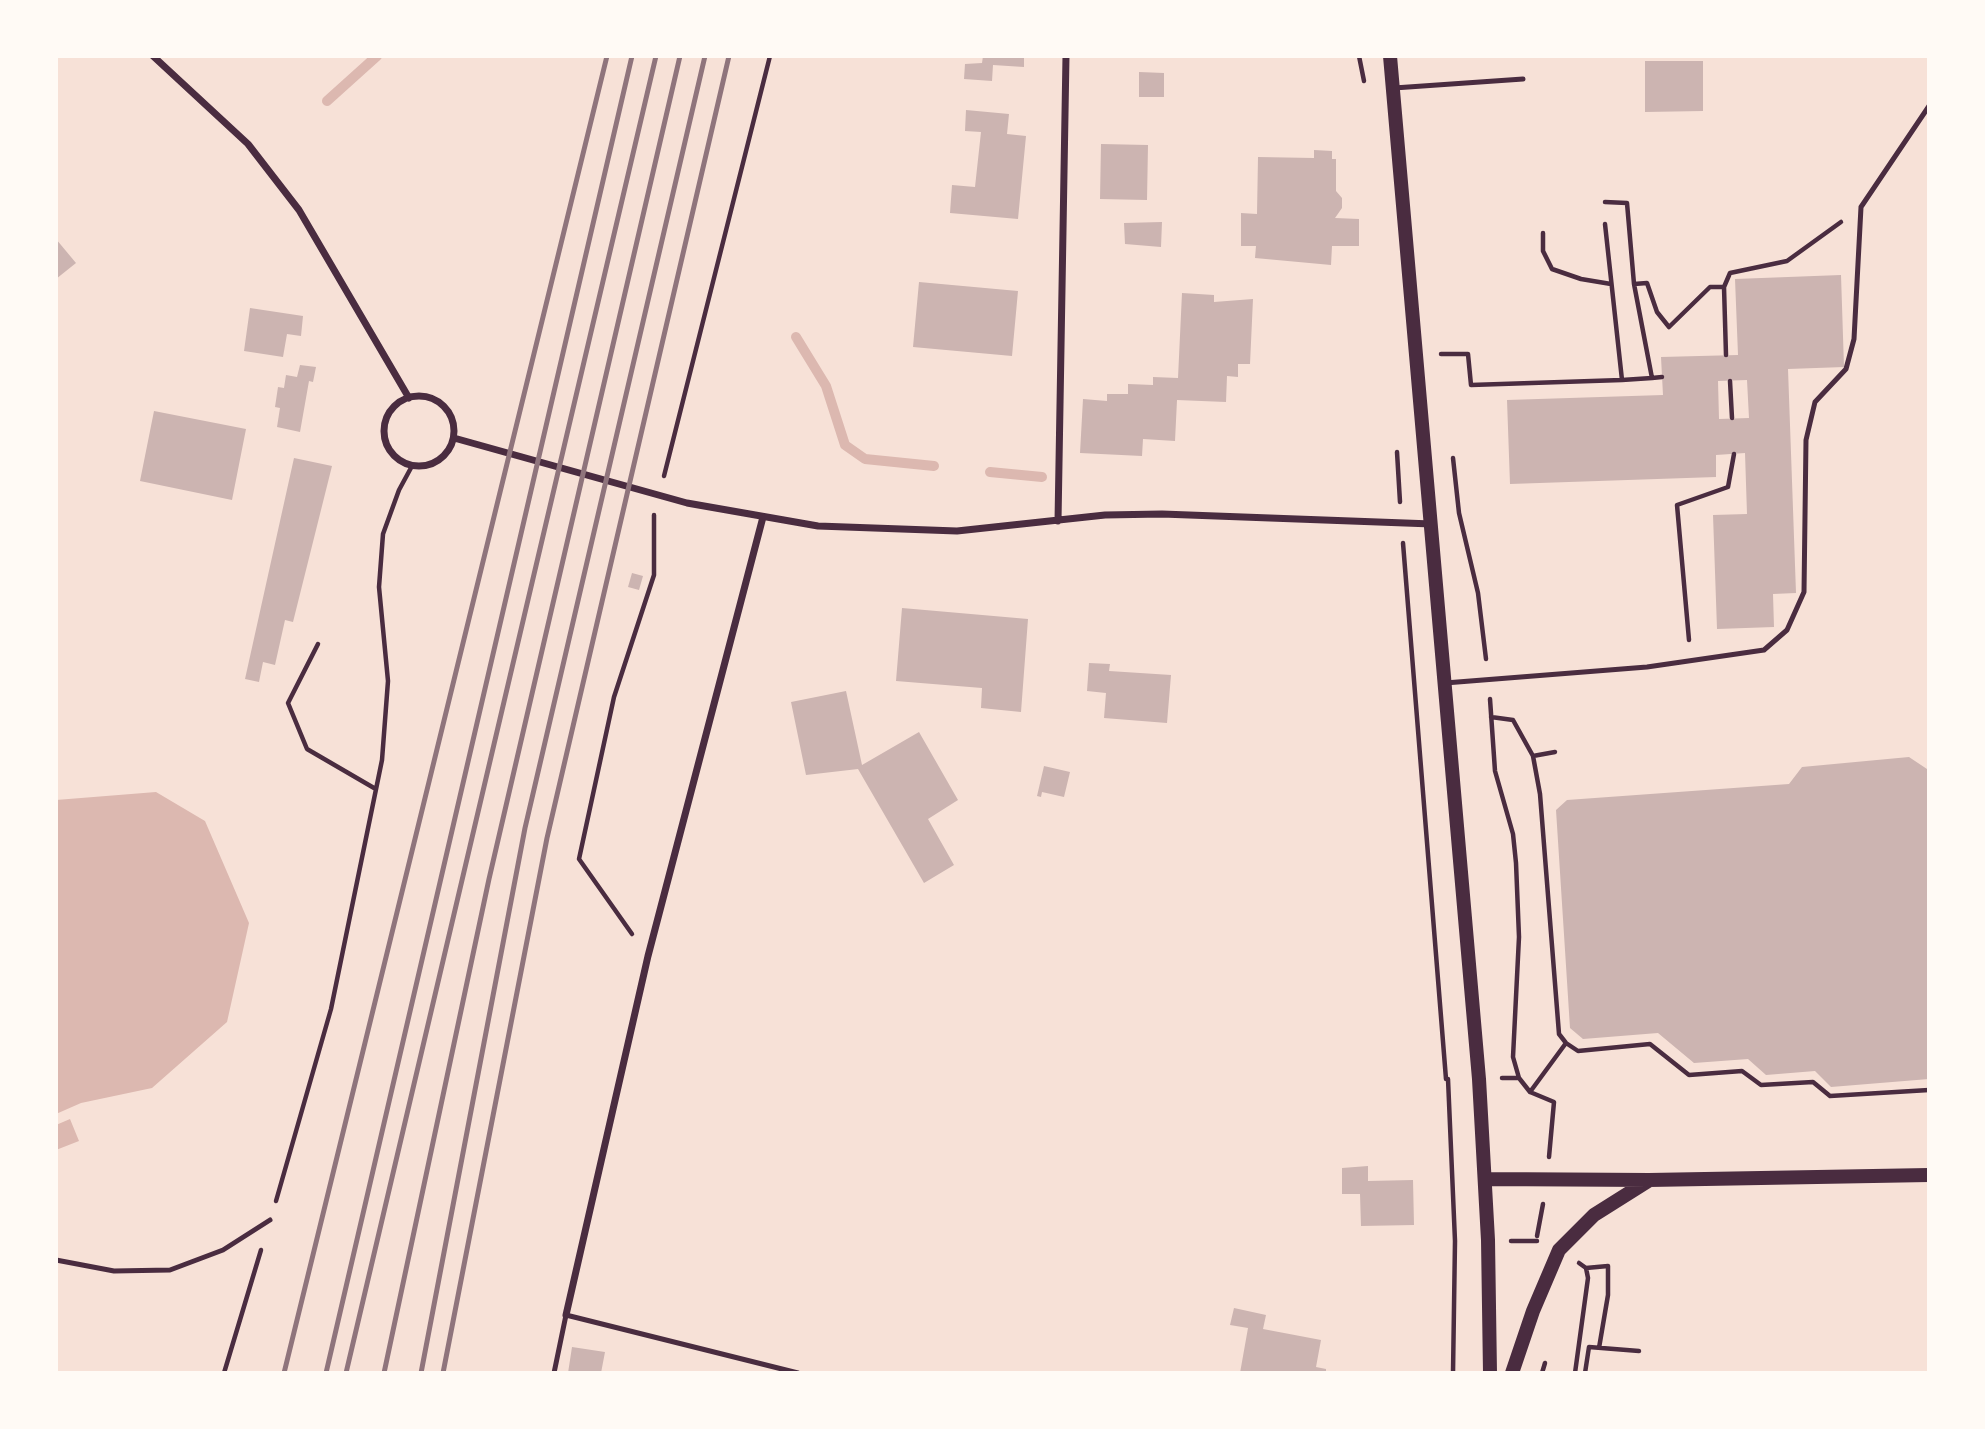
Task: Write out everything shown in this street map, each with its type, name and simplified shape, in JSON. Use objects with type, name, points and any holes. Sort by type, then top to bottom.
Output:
[{"type":"main road","points":[[1390,56],[1414,354],[1433,524],[1485,1179],[1490,1373]]},
{"type":"main road","points":[[1485,1179],[1649,1180],[1929,1175]]},
{"type":"main road","points":[[1512,1373],[1533,1311],[1559,1250],[1594,1215],[1649,1180]]},
{"type":"street","points":[[153,56],[248,144],[299,210],[409,398]]},
{"type":"street","points":[[1058,521],[1066,56]]},
{"type":"street","points":[[409,398],[429,398],[446,409],[452,418],[454,438],[443,457],[433,463],[412,466],[400,461],[385,440],[389,414],[409,398]]},
{"type":"street","points":[[454,438],[687,503],[818,526],[957,531],[1105,515],[1174,514],[1433,524]]},
{"type":"street","points":[[566,1315],[648,956],[763,517]]},
{"type":"lane","points":[[1394,88],[1523,79]]},
{"type":"lane","points":[[1445,683],[1647,667],[1763,650],[1787,630],[1804,592],[1806,440],[1815,402],[1846,369],[1854,339],[1861,207],[1929,106]]},
{"type":"lane","points":[[56,1260],[114,1271],[170,1270],[223,1250],[270,1220]]},
{"type":"lane","points":[[554,1373],[566,1315],[798,1373]]},
{"type":"path","points":[[668,458],[770,56]]},
{"type":"path","points":[[1605,202],[1627,203],[1634,284],[1653,378]]},
{"type":"path","points":[[1726,355],[1724,287],[1730,273],[1787,261],[1861,207]]},
{"type":"path","points":[[1605,224],[1622,380]]},
{"type":"path","points":[[1543,233],[1543,251],[1552,269],[1581,279],[1611,284]]},
{"type":"path","points":[[1634,284],[1647,284],[1657,312],[1669,327],[1710,287],[1724,287]]},
{"type":"path","points":[[1441,354],[1468,354],[1471,385],[1662,377]]},
{"type":"path","points":[[1730,381],[1732,418]]},
{"type":"path","points":[[1690,659],[1677,505],[1728,487],[1734,454]]},
{"type":"path","points":[[224,1373],[331,1009],[374,788],[382,760],[388,681],[379,587],[383,534],[399,490],[412,466]]},
{"type":"path","points":[[1459,513],[1478,593],[1489,678],[1495,771],[1513,834],[1516,863],[1518,937],[1513,1057],[1519,1079],[1531,1092],[1554,1102]]},
{"type":"path","points":[[648,956],[579,859],[614,697],[654,575],[652,522]]},
{"type":"path","points":[[1409,599],[1446,1079]]},
{"type":"path","points":[[318,643],[288,703],[307,749],[374,788]]},
{"type":"path","points":[[1491,717],[1513,720],[1533,756],[1540,794],[1559,1034],[1566,1042],[1578,1051],[1650,1044],[1689,1075],[1742,1071],[1761,1085],[1813,1082],[1830,1096],[1929,1090]]},
{"type":"path","points":[[1533,756],[1555,752]]},
{"type":"path","points":[[1531,1092],[1566,1042]]},
{"type":"path","points":[[1453,1373],[1455,1241]]},
{"type":"path","points":[[1580,1264],[1586,1268],[1608,1266],[1608,1295],[1599,1348]]},
{"type":"path","points":[[1575,1373],[1588,1278],[1586,1268]]},
{"type":"path","points":[[1585,1373],[1588,1347],[1640,1351]]},
{"type":"shaded area","points":[[156,792],[205,821],[249,923],[227,1022],[152,1088],[81,1103],[56,1114],[56,800]]},
{"type":"shaded area","points":[[70,1119],[79,1141],[56,1150],[56,1125]]},
{"type":"building","points":[[983,56],[1024,56],[1024,67],[993,65],[992,81],[964,79],[965,64],[982,63]]},
{"type":"building","points":[[1645,61],[1703,61],[1703,111],[1645,112]]},
{"type":"building","points":[[1139,72],[1164,73],[1164,97],[1139,97]]},
{"type":"building","points":[[966,110],[1009,114],[1007,134],[1026,136],[1018,219],[950,213],[952,185],[975,187],[981,132],[965,131]]},
{"type":"building","points":[[1101,144],[1148,145],[1147,200],[1100,199]]},
{"type":"building","points":[[1314,150],[1332,151],[1332,159],[1336,159],[1336,191],[1342,198],[1342,208],[1335,218],[1359,219],[1359,246],[1332,246],[1331,265],[1255,258],[1256,246],[1241,246],[1241,213],[1257,214],[1258,157],[1314,158]]},
{"type":"building","points":[[1162,222],[1161,247],[1125,244],[1124,223]]},
{"type":"building","points":[[56,239],[76,263],[56,279]]},
{"type":"building","points":[[1841,275],[1844,367],[1788,369],[1796,593],[1773,594],[1774,627],[1717,629],[1713,515],[1747,514],[1745,453],[1716,455],[1716,477],[1510,484],[1507,400],[1663,395],[1661,357],[1738,355],[1735,279]],"holes":[[[1747,380],[1749,418],[1719,419],[1718,381]]]},
{"type":"building","points":[[919,282],[1018,291],[1012,356],[913,347]]},
{"type":"building","points":[[1182,293],[1214,295],[1214,302],[1253,299],[1250,364],[1238,364],[1238,377],[1227,376],[1226,402],[1177,400],[1175,441],[1143,439],[1142,456],[1080,453],[1083,399],[1107,401],[1107,394],[1128,394],[1128,384],[1153,385],[1153,377],[1178,378]]},
{"type":"building","points":[[250,308],[303,316],[301,336],[287,334],[283,357],[244,351]]},
{"type":"building","points":[[300,365],[316,367],[313,382],[309,381],[300,432],[277,427],[280,408],[275,407],[278,387],[284,388],[286,375],[297,377]]},
{"type":"building","points":[[154,411],[246,429],[232,500],[140,481]]},
{"type":"building","points":[[294,458],[332,466],[293,622],[285,620],[275,665],[263,662],[259,682],[245,679]]},
{"type":"building","points":[[632,573],[643,576],[639,590],[628,587]]},
{"type":"building","points":[[902,608],[1028,619],[1021,712],[981,708],[982,688],[896,681]]},
{"type":"building","points":[[1089,663],[1110,664],[1109,671],[1171,675],[1167,723],[1104,718],[1106,693],[1087,691]]},
{"type":"building","points":[[846,691],[862,765],[919,732],[958,800],[928,819],[954,865],[924,883],[858,769],[806,775],[791,702]]},
{"type":"building","points":[[1909,757],[1927,769],[1929,799],[1929,1079],[1831,1087],[1815,1071],[1766,1075],[1748,1059],[1694,1063],[1658,1033],[1583,1039],[1570,1028],[1556,810],[1567,800],[1789,784],[1802,767]]},
{"type":"building","points":[[1044,766],[1070,772],[1064,797],[1042,792],[1041,797],[1037,796]]},
{"type":"building","points":[[1368,1166],[1368,1181],[1413,1180],[1414,1225],[1361,1226],[1360,1194],[1342,1194],[1342,1168]]},
{"type":"building","points":[[1234,1308],[1266,1315],[1263,1329],[1321,1340],[1316,1367],[1326,1369],[1326,1373],[1240,1373],[1248,1328],[1230,1325]]},
{"type":"building","points":[[572,1347],[605,1352],[601,1373],[568,1373]]},
{"type":"waterway","points":[[327,101],[377,56]]},
{"type":"waterway","points":[[796,337],[826,386],[845,445],[865,459],[934,466]]},
{"type":"waterway","points":[[990,472],[1042,477]]},
{"type":"railway","points":[[284,1373],[607,56]]},
{"type":"railway","points":[[326,1373],[632,56]]},
{"type":"railway","points":[[346,1373],[656,56]]},
{"type":"railway","points":[[384,1373],[489,879],[680,56]]},
{"type":"railway","points":[[421,1373],[525,828],[705,56]]},
{"type":"railway","points":[[443,1373],[547,838],[729,56]]}]
